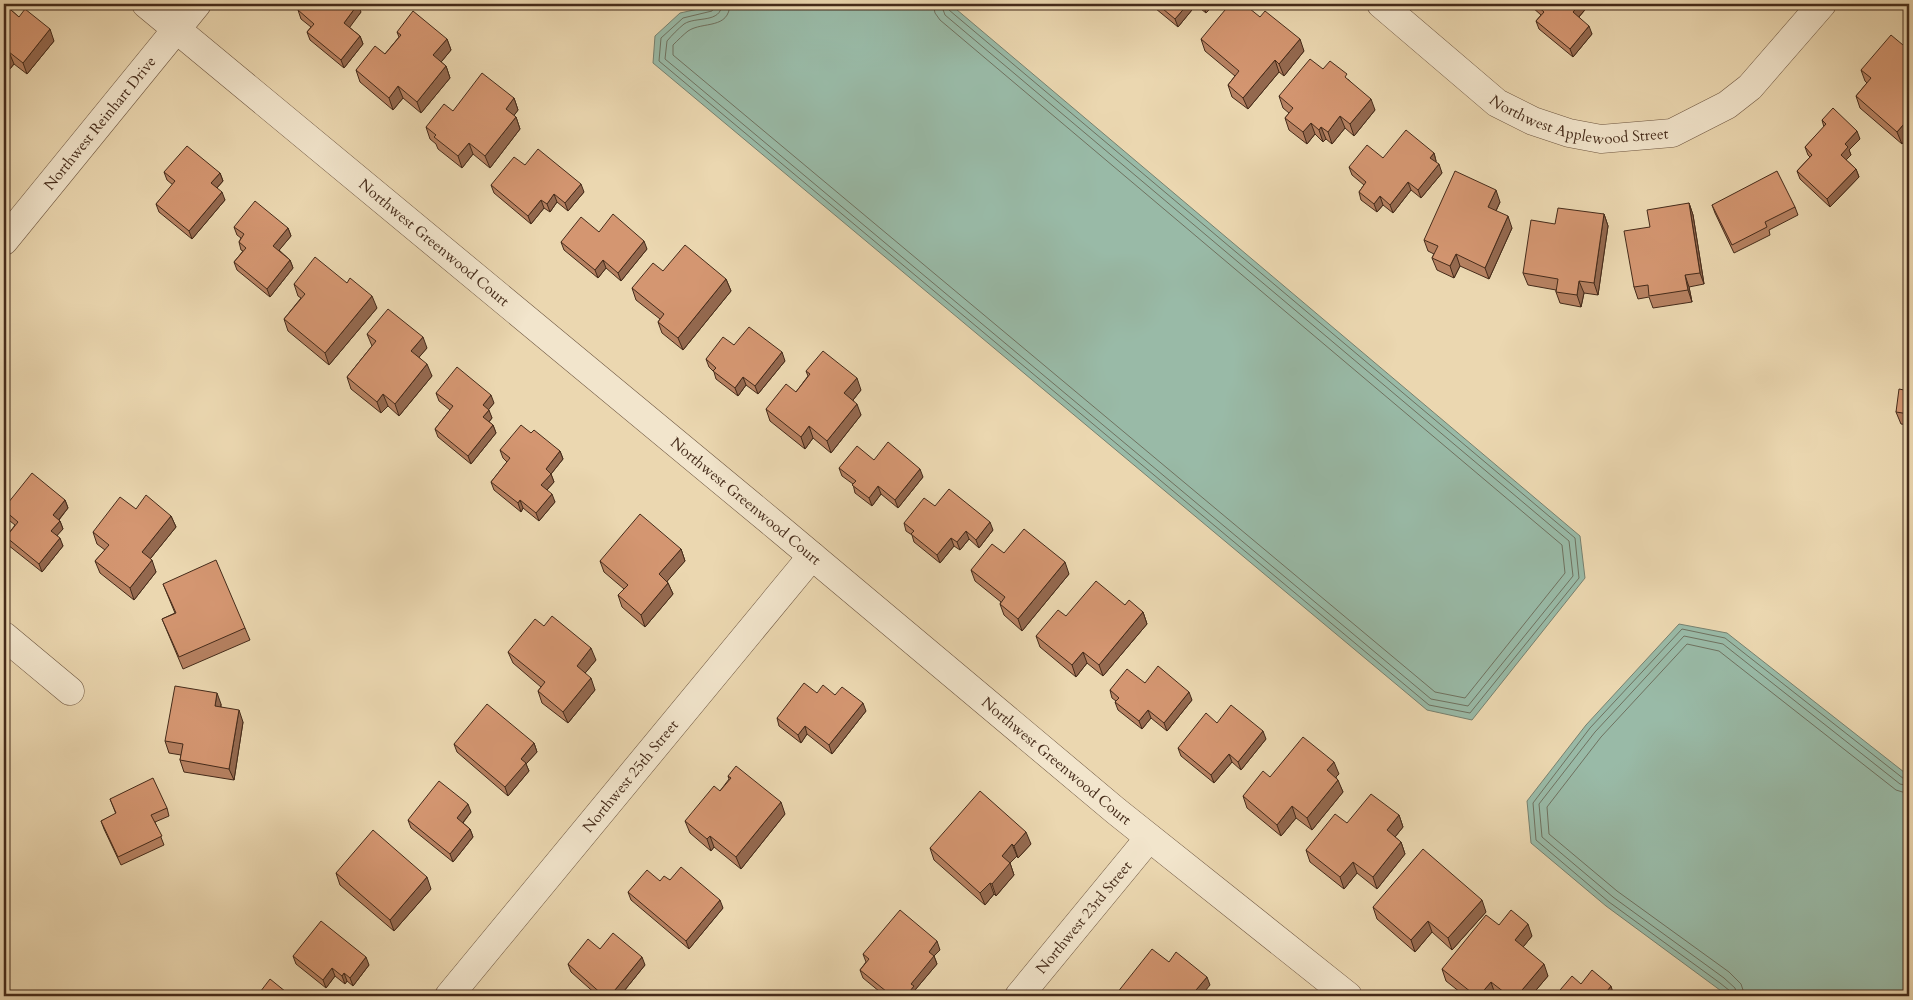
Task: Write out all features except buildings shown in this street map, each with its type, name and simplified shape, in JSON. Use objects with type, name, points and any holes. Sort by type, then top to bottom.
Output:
[{"type":"street","name":"Northwest Greenwood Court","points":[[146,4],[1149,838],[1348,996]]},
{"type":"street","name":"Northwest Reinhart Drive","points":[[4,241],[197,4]]},
{"type":"street","name":"Northwest Applewood Street","points":[[1381,4],[1497,103],[1533,122],[1569,133],[1601,139],[1672,133],[1727,105],[1750,86],[1822,4]]},
{"type":"street","name":"Northwest 25th Street","points":[[449,996],[812,556]]},
{"type":"street","points":[[4,636],[70,691]]},
{"type":"street","name":"Northwest 23rd Street","points":[[1019,996],[1149,838]]},
{"type":"water","points":[[721,4],[950,4],[1580,536],[1585,578],[1472,720],[1427,710],[653,63],[655,36],[680,13]]},
{"type":"water","points":[[1679,624],[1727,633],[1909,776],[1909,996],[1728,996],[1606,906],[1531,843],[1527,801],[1586,725]]}]
